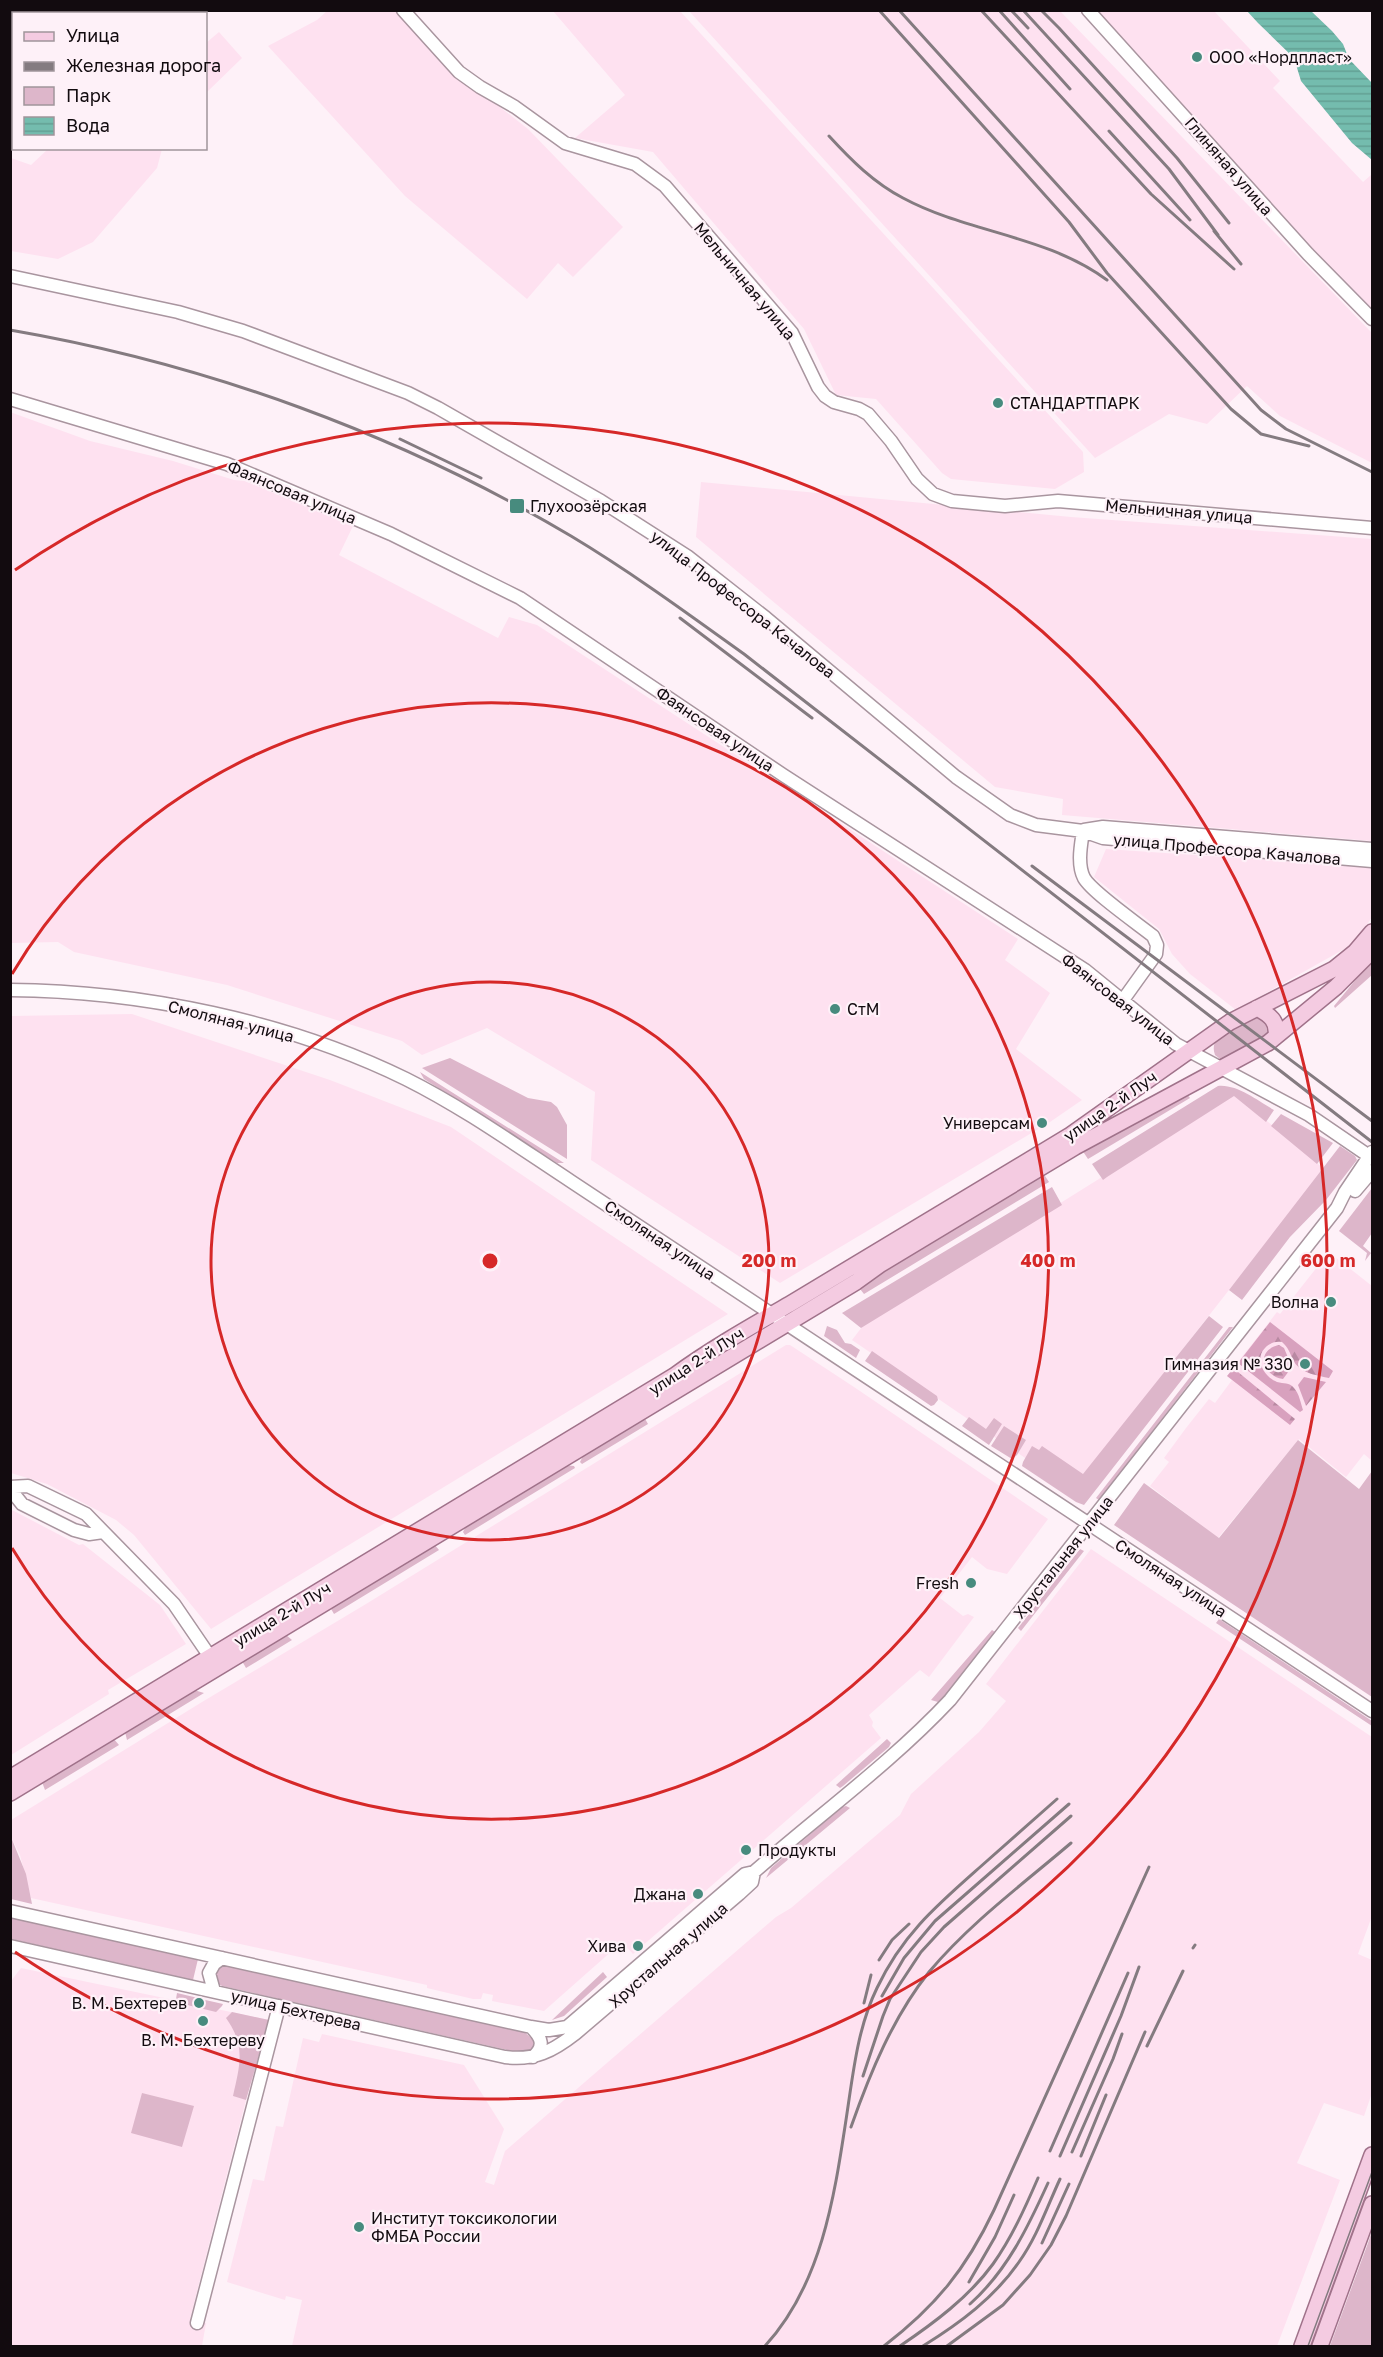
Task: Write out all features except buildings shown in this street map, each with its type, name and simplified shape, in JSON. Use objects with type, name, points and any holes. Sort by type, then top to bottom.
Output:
[{"type":"main road","name":"улица 2-й Луч","points":[[10,1793],[214,1662],[674,1376],[754,1323],[1069,1136],[1216,1031],[1334,969],[1355,952],[1372,932]]},
{"type":"main road","name":"улица 2-й Луч","points":[[10,1778],[214,1662],[787,1324],[881,1264],[1075,1147],[1221,1070],[1276,1036],[1336,987],[1372,951]]},
{"type":"main road","points":[[1257,1008],[1276,1023],[1276,1036]]},
{"type":"main road","points":[[1302,2346],[1372,2154]]},
{"type":"main road","points":[[1320,2346],[1372,2204]]},
{"type":"street","name":"Мельничная улица","points":[[403,10],[459,72],[480,87],[515,107],[565,143],[635,164],[665,186],[792,333],[818,387],[834,402],[860,409],[868,414],[891,441],[917,479],[933,494],[952,501],[1005,506],[1058,501],[1372,528]]},
{"type":"street","name":"Глиняная улица","points":[[1088,10],[1292,237],[1372,319]]},
{"type":"street","name":"улица Профессора Качалова","points":[[10,276],[178,312],[243,331],[408,393],[438,408],[601,501],[680,552],[766,618],[988,801],[1023,821],[1083,831],[1103,838],[1372,861]]},
{"type":"street","name":"Фаянсовая улица","points":[[10,399],[227,464],[391,534],[520,598],[783,775],[1059,953],[1124,1000],[1188,1052],[1241,1078],[1371,1154]]},
{"type":"street","name":"улица Профессора Качалова","points":[[1083,831],[1103,827],[1372,849]]},
{"type":"street","points":[[1083,831],[1081,862],[1084,877],[1093,888],[1153,936],[1157,945],[1156,954],[1124,1000]]},
{"type":"street","name":"Смоляная улица","points":[[10,990],[107,995],[198,1011],[269,1028],[382,1068],[464,1111],[1372,1711]]},
{"type":"street","name":"Хрустальная улица","points":[[574,2029],[739,1894],[752,1882],[754,1872],[938,1713],[1337,1208],[1371,1154]]},
{"type":"street","name":"Хрустальная улица","points":[[1337,1208],[1351,1196],[1372,1171]]},
{"type":"street","points":[[10,1488],[27,1486],[86,1514],[174,1604],[214,1662]]},
{"type":"street","points":[[10,1488],[22,1504],[75,1530],[89,1534],[103,1532]]},
{"type":"street","name":"улица Бехтерева","points":[[10,1911],[531,2027],[574,2029]]},
{"type":"street","name":"улица Бехтерева","points":[[10,1946],[505,2057],[532,2058],[555,2049],[574,2029]]},
{"type":"street","points":[[214,1991],[209,1973],[214,1964],[222,1958]]},
{"type":"street","points":[[197,2323],[279,2006]]},
{"type":"street","points":[[531,2027],[541,2037],[542,2043],[541,2049],[532,2058]]},
{"type":"shaded area","points":[[327,11],[399,11],[473,86],[528,129],[623,227],[573,277],[558,263],[527,299],[405,196],[268,46],[317,20]]},
{"type":"shaded area","points":[[553,11],[680,11],[1083,452],[1084,472],[1055,489],[951,479],[942,473],[876,399],[836,395],[804,329],[653,152],[575,138],[625,95]]},
{"type":"shaded area","points":[[689,11],[1060,11],[1372,333],[1372,463],[1280,416],[1247,386],[1207,424],[1169,414],[1095,458]]},
{"type":"shaded area","points":[[1096,11],[1214,11],[1280,81],[1273,88],[1363,182],[1371,175],[1372,309],[1316,254]]},
{"type":"shaded area","points":[[219,32],[242,58],[207,92],[207,42]]},
{"type":"shaded area","points":[[47,150],[162,150],[157,168],[93,242],[58,259],[11,251],[11,158],[31,165]]},
{"type":"shaded area","points":[[10,412],[90,441],[245,481],[353,526],[339,555],[498,638],[509,617],[537,625],[1018,939],[1005,960],[1050,993],[1016,1049],[1082,1100],[1050,1122],[780,1283],[591,1160],[595,1092],[487,1028],[422,1055],[402,1041],[227,985],[74,952],[58,942],[11,943]]},
{"type":"shaded area","points":[[701,482],[1071,517],[1372,539],[1372,841],[1062,815],[1063,799],[995,787],[696,537]]},
{"type":"shaded area","points":[[1106,849],[1372,867],[1372,917],[1355,943],[1236,1010],[1190,974],[1172,954],[1159,929],[1094,877]]},
{"type":"shaded area","points":[[132,1014],[330,1080],[451,1127],[728,1314],[211,1629],[134,1535],[116,1520],[47,1484],[11,1473],[11,1016]]},
{"type":"shaded area","points":[[1235,1094],[1324,1169],[1072,1490],[852,1340],[862,1327]]},
{"type":"shaded area","name":"Гимназия № 330","points":[[1329,1252],[1372,1286],[1372,1461],[1364,1454],[1346,1477],[1299,1439],[1218,1538],[1150,1486],[1169,1462],[1164,1458],[1186,1428],[1209,1399],[1215,1403],[1232,1380],[1227,1376],[1277,1312],[1280,1314]]},
{"type":"shaded area","points":[[786,1345],[790,1345],[854,1387],[1048,1519],[1007,1574],[987,1569],[972,1557],[940,1598],[963,1616],[968,1614],[974,1617],[929,1677],[920,1670],[869,1715],[873,1722],[872,1726],[881,1738],[633,1954],[622,1942],[544,2011],[492,2001],[493,1995],[483,1993],[481,1999],[473,1999],[427,1988],[427,1985],[31,1898],[20,1855],[11,1837],[11,1820]]},
{"type":"shaded area","points":[[12,1510],[79,1545],[83,1544],[160,1605],[186,1644],[108,1690],[109,1694],[11,1755]]},
{"type":"shaded area","points":[[1091,1549],[1372,1737],[1372,1916],[1358,1954],[1372,1960],[1372,2093],[1364,2116],[1324,2103],[1297,2163],[1340,2180],[1277,2346],[292,2346],[302,2300],[286,2296],[285,2300],[227,2282],[253,2179],[264,2181],[276,2126],[283,2127],[303,2038],[319,2042],[322,2034],[464,2065],[504,2129],[485,2182],[494,2185],[505,2151],[776,1917],[791,1908],[900,1815],[911,1794],[979,1732],[1006,1701],[986,1684]]},
{"type":"shaded area","points":[[21,1968],[269,2020],[246,2100],[190,2319],[206,2323],[202,2346],[11,2346],[11,1981]]},
{"type":"green space","points":[[1372,960],[1372,975],[1335,1008],[1334,1006]]},
{"type":"green space","points":[[1253,1017],[1261,1018],[1269,1026],[1266,1037],[1227,1059],[1220,1059],[1215,1055],[1214,1048],[1220,1036]]},
{"type":"green space","points":[[450,1058],[528,1098],[551,1102],[557,1107],[567,1125],[567,1159],[422,1068]]},
{"type":"green space","points":[[420,1072],[564,1163],[557,1163],[424,1079]]},
{"type":"green space","points":[[1218,1086],[1240,1090],[1274,1110],[1266,1122],[1234,1096],[1103,1180],[1092,1164]]},
{"type":"green space","points":[[1187,1094],[1190,1098],[1088,1159],[1082,1150]]},
{"type":"green space","points":[[1281,1114],[1333,1143],[1317,1164],[1271,1126]]},
{"type":"green space","points":[[1340,1146],[1355,1156],[1357,1160],[1326,1200],[1290,1237],[1242,1300],[1229,1290]]},
{"type":"green space","points":[[1043,1173],[1049,1182],[864,1294],[860,1289],[887,1268]]},
{"type":"green space","points":[[1052,1187],[1062,1205],[861,1328],[842,1313]]},
{"type":"green space","points":[[1372,1188],[1372,1233],[1363,1246],[1371,1253],[1365,1261],[1367,1253],[1339,1231]]},
{"type":"green space","points":[[1209,1316],[1223,1327],[1084,1505],[1022,1466],[1032,1446],[1039,1450],[1042,1446],[1083,1474]]},
{"type":"green space","points":[[1270,1322],[1333,1371],[1329,1378],[1304,1371],[1296,1364],[1282,1342],[1273,1343],[1265,1348],[1260,1357],[1262,1367],[1272,1380],[1294,1388],[1303,1410],[1300,1412],[1238,1363]]},
{"type":"green space","points":[[827,1326],[837,1330],[845,1343],[860,1350],[856,1358],[824,1336]]},
{"type":"green space","points":[[1229,1327],[1233,1327],[1099,1500],[1096,1498]]},
{"type":"green space","points":[[1279,1345],[1284,1348],[1292,1367],[1283,1379],[1271,1374],[1264,1357],[1271,1348]]},
{"type":"green space","points":[[872,1351],[937,1396],[938,1400],[934,1405],[931,1406],[865,1361]]},
{"type":"green space","points":[[1232,1370],[1238,1372],[1295,1419],[1290,1425],[1227,1376]]},
{"type":"green space","points":[[1304,1377],[1326,1382],[1306,1406],[1298,1385]]},
{"type":"green space","points":[[644,1417],[648,1424],[582,1464],[580,1462],[585,1452]]},
{"type":"green space","points":[[969,1417],[986,1429],[994,1418],[1002,1424],[989,1445],[962,1426]]},
{"type":"green space","points":[[1004,1426],[1026,1440],[1012,1459],[991,1446]]},
{"type":"green space","points":[[1298,1440],[1359,1489],[1372,1471],[1372,1697],[1114,1525],[1144,1483],[1219,1538]]},
{"type":"green space","points":[[564,1465],[575,1468],[465,1535],[463,1532],[467,1524]]},
{"type":"green space","points":[[434,1544],[439,1550],[334,1614],[330,1607]]},
{"type":"green space","points":[[1080,1549],[1084,1551],[1021,1631],[1018,1628]]},
{"type":"green space","points":[[1219,1619],[1372,1721],[1372,1726],[1216,1623]]},
{"type":"green space","points":[[992,1630],[995,1632],[947,1693],[938,1702],[931,1700]]},
{"type":"green space","points":[[285,1634],[292,1640],[246,1668],[242,1661]]},
{"type":"green space","points":[[194,1690],[204,1693],[127,1740],[125,1732]]},
{"type":"green space","points":[[113,1738],[119,1745],[45,1790],[42,1782]]},
{"type":"green space","points":[[887,1739],[891,1743],[889,1747],[843,1786],[840,1788],[836,1785]]},
{"type":"green space","points":[[846,1806],[850,1808],[766,1878],[771,1868]]},
{"type":"green space","points":[[11,1837],[26,1874],[32,1904],[11,1899]]},
{"type":"green space","points":[[11,1918],[198,1959],[193,1980],[11,1939]]},
{"type":"green space","points":[[222,1965],[524,2032],[533,2039],[535,2045],[531,2051],[512,2051],[222,1986],[215,1982],[215,1970]]},
{"type":"green space","points":[[603,1972],[607,1977],[564,2016],[552,2020]]},
{"type":"green space","points":[[177,1993],[198,1998],[197,2005],[200,2005],[201,1999],[223,2004],[216,2012],[179,2003],[176,1999]]},
{"type":"green space","points":[[232,2012],[269,2020],[246,2100],[233,2096],[240,2056],[237,2038],[226,2018]]},
{"type":"green space","points":[[142,2093],[194,2106],[182,2147],[131,2133]]},
{"type":"green space","points":[[1372,2231],[1372,2346],[1330,2346],[1368,2243]]},
{"type":"water","points":[[1247,11],[1311,11],[1343,44],[1349,59],[1372,83],[1372,160],[1352,143],[1301,81],[1294,58]]},
{"type":"tram line","points":[[1308,2346],[1372,2172]]},
{"type":"railway","points":[[879,10],[1069,222],[1107,273],[1231,409],[1261,434],[1309,446]]},
{"type":"railway","points":[[899,10],[1261,410],[1286,429],[1372,472]]},
{"type":"railway","points":[[981,10],[1151,194],[1234,269]]},
{"type":"railway","points":[[999,10],[1070,89]]},
{"type":"railway","points":[[1011,10],[1028,28]]},
{"type":"railway","points":[[1023,10],[1169,169],[1218,235]]},
{"type":"railway","points":[[1041,10],[1177,158],[1229,223]]},
{"type":"railway","points":[[1109,131],[1190,220]]},
{"type":"railway","points":[[829,136],[863,170],[903,198],[928,210],[1059,253],[1107,280]]},
{"type":"railway","points":[[1214,231],[1241,264]]},
{"type":"railway","points":[[10,330],[84,344],[157,362],[229,383],[300,408],[370,435],[438,466],[506,499],[571,536],[637,578],[744,654],[1372,1142]]},
{"type":"railway","points":[[400,439],[481,478]]},
{"type":"railway","points":[[680,618],[812,718]]},
{"type":"railway","points":[[1032,866],[1372,1121]]},
{"type":"railway","points":[[765,2346],[784,2322],[800,2296],[822,2240],[836,2180],[860,2036],[870,2004],[887,1969],[897,1952],[921,1922],[1057,1799]]},
{"type":"railway","points":[[882,1996],[904,1958],[935,1921],[1069,1804]]},
{"type":"railway","points":[[863,2076],[890,1999],[921,1952],[944,1927],[1071,1816]]},
{"type":"railway","points":[[851,2127],[884,2046],[904,2008],[929,1972],[979,1920],[1071,1843]]},
{"type":"railway","points":[[884,2346],[934,2301],[972,2251],[994,2210],[1149,1867]]},
{"type":"railway","points":[[879,1960],[892,1940],[909,1924]]},
{"type":"railway","points":[[1060,2156],[1121,2016],[1139,1967]]},
{"type":"railway","points":[[1147,2046],[1183,1971]]},
{"type":"railway","points":[[1050,2151],[1128,1973]]},
{"type":"railway","points":[[864,2003],[871,1975]]},
{"type":"railway","points":[[947,2346],[1003,2305],[1030,2275],[1051,2245],[1066,2216],[1145,2032]]},
{"type":"railway","points":[[1072,2152],[1122,2034]]},
{"type":"railway","points":[[1081,2156],[1106,2095]]},
{"type":"railway","points":[[900,2346],[950,2309],[984,2276],[1012,2233],[1038,2178]]},
{"type":"railway","points":[[923,2346],[976,2309],[1009,2275],[1031,2242],[1060,2179]]},
{"type":"railway","points":[[970,2304],[1006,2263],[1048,2183]]},
{"type":"railway","points":[[1042,2243],[1069,2184]]},
{"type":"railway","points":[[969,2282],[995,2237],[1014,2195]]},
{"type":"place","name":"ООО «Нордпласт»","points":[[1197,57]]},
{"type":"place","name":"СТАНДАРТПАРК","points":[[998,403]]},
{"type":"place","name":"Глухоозёрская","points":[[517,506]]},
{"type":"place","name":"СтМ","points":[[835,1009]]},
{"type":"place","name":"Универсам","points":[[1042,1123]]},
{"type":"place","name":"Волна","points":[[1331,1302]]},
{"type":"place","name":"Гимназия № 330","points":[[1305,1364]]},
{"type":"place","name":"Fresh","points":[[971,1583]]},
{"type":"place","name":"Продукты","points":[[746,1850]]},
{"type":"place","name":"Джана","points":[[698,1894]]},
{"type":"place","name":"Хива","points":[[638,1946]]},
{"type":"place","name":"В. М. Бехтерев","points":[[199,2003]]},
{"type":"place","name":"В. М. Бехтереву","points":[[203,2021]]},
{"type":"place","name":"Институт токсикологии ФМБА России","points":[[359,2227]]}]
